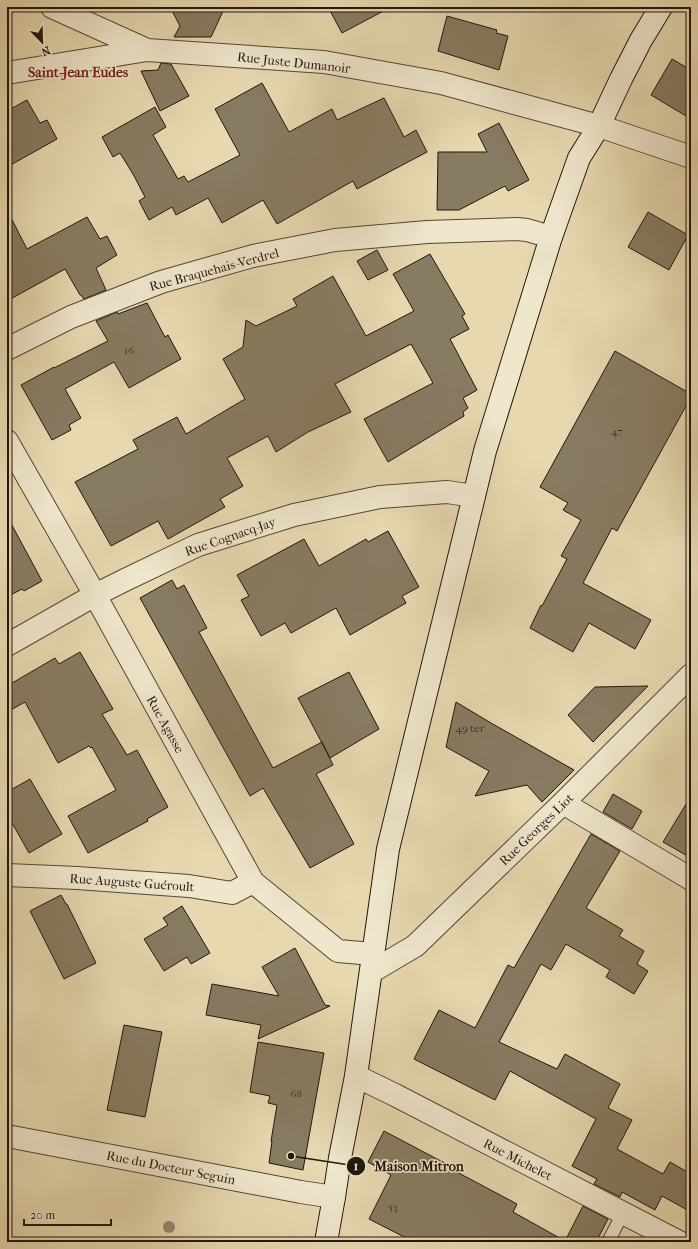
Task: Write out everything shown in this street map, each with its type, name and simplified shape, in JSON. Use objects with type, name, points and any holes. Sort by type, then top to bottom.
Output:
[{"type":"street","points":[[52,7],[147,50]]},
{"type":"street","points":[[326,1242],[356,1076],[388,849],[485,451],[551,237],[579,158],[599,126],[621,78],[661,7]]},
{"type":"street","name":"Rue Juste Dumanoir","points":[[7,73],[147,50],[324,62],[441,83],[599,126],[691,157]]},
{"type":"street","name":"Rue Braquehais-Verdrel","points":[[7,349],[71,318],[161,282],[253,256],[335,240],[428,232],[517,229],[528,230],[551,237]]},
{"type":"street","name":"Rue Agasse","points":[[7,441],[95,595],[253,882],[338,951],[372,963]]},
{"type":"street","name":"Rue Cognacq-Jay","points":[[7,645],[95,595],[198,545],[294,515],[380,497],[447,492],[474,496]]},
{"type":"street","name":"Rue Georges Liot","points":[[372,963],[415,946],[564,803],[691,675]]},
{"type":"street","points":[[564,803],[691,879]]},
{"type":"street","name":"Rue Auguste Guéroult","points":[[7,875],[77,878],[189,886],[232,893],[253,882]]},
{"type":"street","name":"Rue Michelet","points":[[356,1076],[680,1242]]},
{"type":"street","name":"Rue du Docteur Seguin","points":[[7,1136],[334,1197]]},
{"type":"lane","points":[[608,1242],[623,1213]]},
{"type":"building","points":[[170,7],[225,7],[211,37],[174,37],[180,26]]},
{"type":"building","points":[[328,7],[391,7],[342,33]]},
{"type":"building","points":[[447,16],[497,30],[496,33],[508,36],[499,70],[438,51]]},
{"type":"building","points":[[672,59],[691,70],[691,119],[651,95]]},
{"type":"building","points":[[161,63],[171,64],[189,96],[160,111],[141,71],[158,70]]},
{"type":"building","points":[[262,83],[289,132],[332,109],[337,120],[384,98],[404,137],[416,130],[427,152],[357,189],[353,181],[277,224],[263,200],[222,223],[208,198],[176,215],[172,207],[149,220],[139,201],[145,197],[133,174],[120,153],[113,157],[102,137],[155,107],[166,127],[153,135],[178,179],[184,176],[188,182],[240,155],[215,109]]},
{"type":"building","points":[[27,100],[40,123],[47,120],[57,139],[7,167],[7,111]]},
{"type":"building","points":[[499,123],[529,180],[508,191],[505,186],[459,210],[437,210],[438,152],[487,152],[478,134]]},
{"type":"building","points":[[7,210],[27,249],[87,217],[100,239],[107,236],[117,255],[96,268],[106,290],[84,299],[80,295],[65,269],[7,301]]},
{"type":"building","points":[[648,212],[688,235],[669,270],[628,247]]},
{"type":"building","points":[[377,250],[388,270],[368,280],[357,261]]},
{"type":"building","points":[[430,254],[465,314],[462,316],[469,329],[450,339],[477,390],[463,398],[468,408],[463,412],[464,416],[388,462],[364,419],[433,383],[411,344],[335,384],[351,412],[308,432],[276,452],[268,436],[227,458],[243,486],[220,499],[225,507],[168,539],[158,521],[111,546],[75,482],[138,449],[133,440],[177,417],[186,434],[245,399],[223,359],[243,347],[246,320],[256,326],[297,306],[293,299],[333,276],[366,336],[414,311],[393,274]]},
{"type":"building","points":[[147,303],[165,337],[168,335],[181,359],[129,388],[114,362],[65,389],[81,418],[69,425],[71,430],[52,440],[21,385],[108,341],[96,321],[117,312],[118,314]]},
{"type":"building","points":[[615,351],[691,394],[691,397],[617,531],[612,528],[583,583],[651,620],[635,649],[589,623],[573,652],[530,628],[567,559],[561,556],[581,520],[563,510],[568,503],[540,487]]},
{"type":"building","points":[[7,516],[42,581],[24,591],[22,589],[7,597]]},
{"type":"building","points":[[388,531],[419,587],[402,596],[406,603],[350,635],[336,608],[291,633],[285,623],[261,636],[241,600],[249,596],[237,575],[304,539],[319,566],[366,539],[368,542]]},
{"type":"building","points":[[172,580],[177,589],[184,585],[207,628],[199,632],[273,768],[322,742],[333,765],[316,774],[354,844],[310,868],[263,788],[250,796],[140,598]]},
{"type":"building","points":[[80,652],[113,709],[102,714],[127,755],[137,750],[168,807],[147,819],[148,821],[88,853],[68,816],[116,790],[92,747],[91,748],[89,746],[58,763],[25,702],[7,712],[7,686],[55,658],[59,664]]},
{"type":"building","points":[[349,672],[379,729],[330,758],[298,698]]},
{"type":"building","points":[[648,686],[593,742],[568,715],[595,687]]},
{"type":"building","points":[[456,702],[574,770],[542,802],[527,785],[475,796],[489,771],[446,747]]},
{"type":"building","points":[[30,779],[62,834],[29,853],[7,814],[7,792]]},
{"type":"building","points":[[613,794],[642,811],[632,829],[603,812]]},
{"type":"building","points":[[691,796],[691,858],[663,842]]},
{"type":"building","points":[[591,834],[620,851],[586,908],[623,930],[619,936],[644,951],[637,964],[648,971],[634,994],[606,977],[610,970],[566,944],[551,970],[541,964],[499,1042],[557,1069],[565,1054],[620,1084],[608,1108],[632,1120],[617,1149],[663,1174],[670,1162],[691,1174],[691,1212],[662,1196],[655,1210],[622,1192],[620,1197],[594,1184],[597,1179],[572,1166],[596,1119],[510,1071],[495,1100],[414,1059],[439,1010],[475,1028],[508,965],[514,968]]},
{"type":"building","points":[[61,895],[67,904],[96,963],[64,979],[30,911]]},
{"type":"building","points":[[182,906],[210,953],[191,964],[187,957],[164,971],[144,939],[168,925],[163,918]]},
{"type":"building","points":[[295,948],[325,1005],[330,1006],[258,1039],[261,1025],[206,1015],[212,984],[279,996],[262,967]]},
{"type":"building","points":[[124,1025],[162,1032],[145,1117],[107,1110]]},
{"type":"building","points":[[258,1042],[324,1053],[303,1170],[269,1163],[277,1105],[268,1103],[270,1096],[250,1092]]},
{"type":"building","points":[[384,1131],[456,1169],[455,1171],[517,1204],[513,1212],[565,1241],[583,1206],[608,1219],[596,1242],[414,1242],[369,1219],[391,1175],[368,1162]]},
{"type":"place","name":"Maison Mitron","points":[[291,1156]]},
{"type":"district","name":"Saint-Jean Eudes","points":[[78,72]]}]
